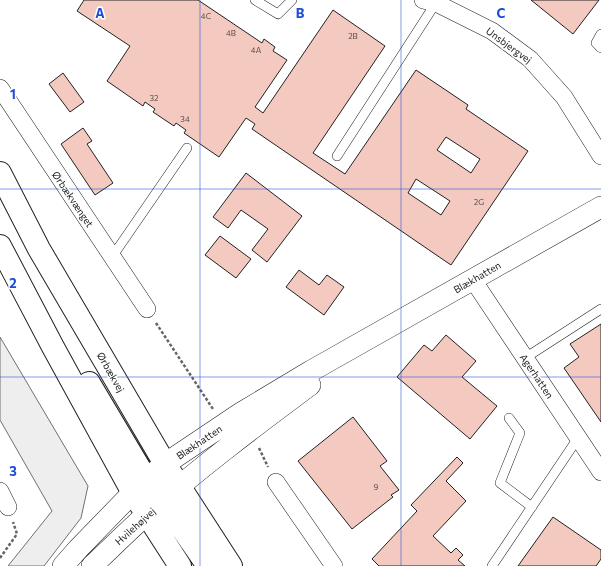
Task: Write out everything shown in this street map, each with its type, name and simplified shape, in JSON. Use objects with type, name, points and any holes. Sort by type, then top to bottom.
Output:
[{"type":"main road","name":"Ørbækvej","points":[[0,173],[39,249],[165,464],[231,566]]},
{"type":"main road","points":[[0,246],[39,322],[140,486],[149,494],[180,566]]},
{"type":"main road","points":[[140,486],[160,485],[180,487]]},
{"type":"main road","points":[[155,508],[208,566]]},
{"type":"street","name":"Unsbjergvej","points":[[432,1],[492,31],[530,58],[564,97],[601,156]]},
{"type":"street","name":"Ørbækvænget","points":[[0,88],[147,309]]},
{"type":"street","name":"Blækhatten","points":[[140,486],[165,464],[240,413],[311,371],[601,207]]},
{"type":"street","name":"Agerhatten","points":[[473,280],[601,472]]},
{"type":"street","name":"Blækhatten","points":[[180,487],[249,430],[314,382],[352,348]]},
{"type":"street","points":[[276,482],[334,566]]},
{"type":"street","points":[[63,566],[140,486]]},
{"type":"street","name":"Hvilehøjvej","points":[[92,566],[180,487]]},
{"type":"street","points":[[0,491],[8,507]]},
{"type":"lane","points":[[255,0],[278,14],[292,0]]},
{"type":"lane","points":[[337,156],[432,1]]},
{"type":"lane","points":[[601,34],[596,43],[601,48]]},
{"type":"lane","points":[[112,257],[187,148]]},
{"type":"lane","points":[[525,358],[601,309]]},
{"type":"lane","points":[[509,418],[520,433],[500,482],[532,507]]},
{"type":"lane","points":[[492,566],[578,438]]},
{"type":"path","points":[[147,309],[224,425]]},
{"type":"path","points":[[0,558],[17,534],[8,507]]},
{"type":"shaded area","points":[[0,337],[88,486],[81,518],[44,566],[8,566],[52,511],[0,420]]},
{"type":"building","points":[[84,0],[198,0],[262,43],[264,39],[275,47],[273,51],[287,60],[255,107],[263,113],[333,10],[385,46],[313,153],[345,174],[416,70],[468,105],[466,109],[528,151],[451,265],[252,129],[255,124],[246,118],[219,157],[184,133],[186,130],[176,123],[174,126],[153,112],[155,109],[145,102],[143,106],[107,81],[130,46],[77,11]],"holes":[[[446,137],[480,159],[471,173],[437,150]],[[416,179],[450,201],[441,215],[408,193]]]},
{"type":"building","points":[[531,0],[599,0],[573,34]]},
{"type":"building","points":[[63,73],[84,102],[70,112],[49,84]]},
{"type":"building","points":[[83,128],[92,141],[87,144],[113,183],[95,195],[61,144]]},
{"type":"building","points":[[246,173],[302,216],[267,262],[252,250],[268,229],[241,210],[228,228],[213,217]]},
{"type":"building","points":[[220,236],[251,259],[236,278],[205,255]]},
{"type":"building","points":[[299,270],[319,285],[327,275],[344,287],[324,315],[286,287]]},
{"type":"building","points":[[601,324],[601,422],[564,368],[579,357],[570,344]]},
{"type":"building","points":[[446,335],[476,361],[462,377],[497,406],[470,439],[397,377],[424,345],[432,351]]},
{"type":"building","points":[[353,417],[387,461],[380,466],[399,490],[391,495],[393,497],[352,529],[298,461]]},
{"type":"building","points":[[457,457],[463,463],[446,481],[466,501],[433,536],[451,553],[456,548],[463,555],[458,560],[465,566],[379,566],[372,559],[417,511],[411,505]]},
{"type":"building","points":[[553,517],[601,550],[601,559],[596,566],[518,566]]}]
